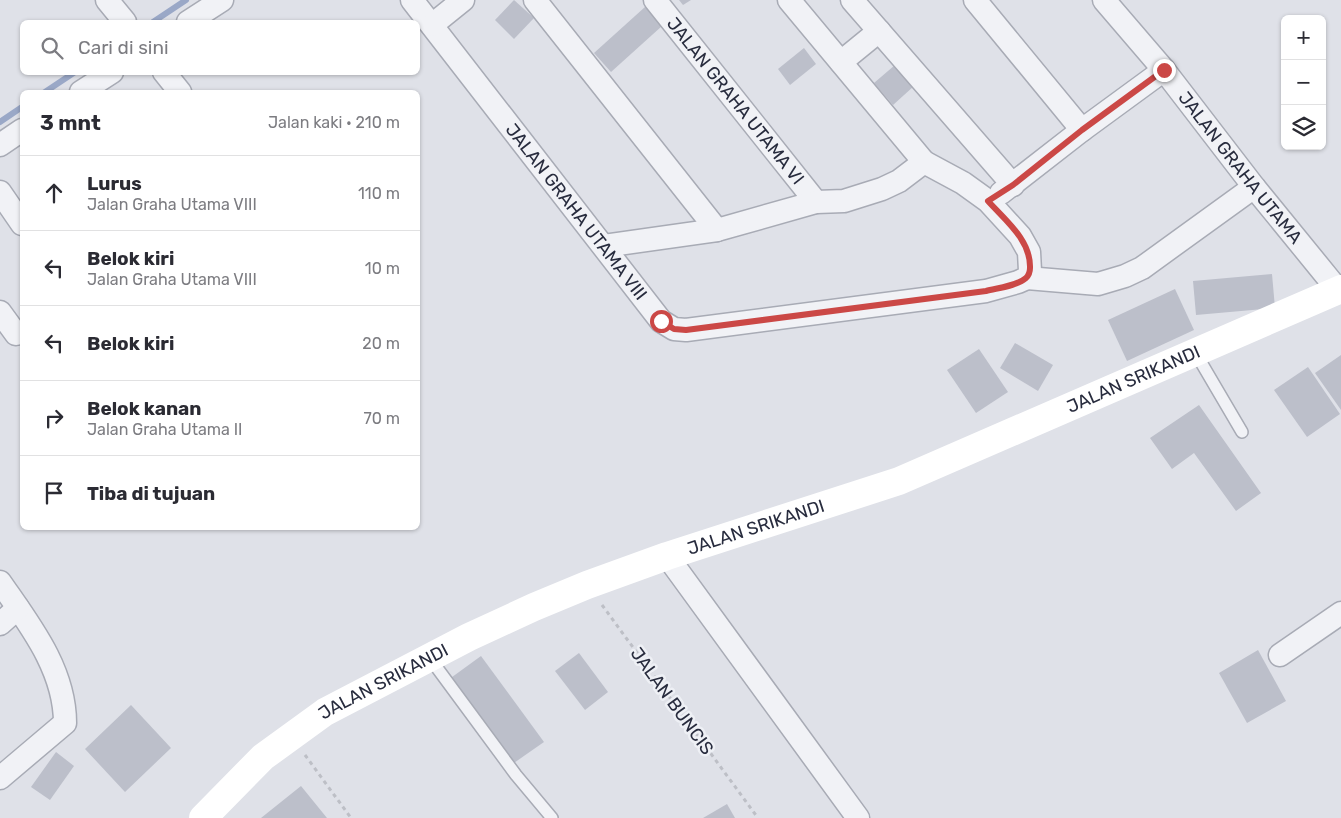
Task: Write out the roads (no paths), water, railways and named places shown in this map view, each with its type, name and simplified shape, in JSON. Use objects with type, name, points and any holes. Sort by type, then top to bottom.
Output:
[{"type":"main road","name":"JALAN SRIKANDI","points":[[203,818],[263,757],[325,712],[429,657],[518,614],[587,585],[667,556],[899,481],[1339,290]]},
{"type":"street","points":[[107,0],[123,20]]},
{"type":"street","points":[[191,20],[222,0]]},
{"type":"street","name":"JALAN GRAHA UTAMA VIII","points":[[412,0],[661,321],[674,329],[686,330],[986,291],[1027,278]]},
{"type":"street","points":[[432,25],[463,0]]},
{"type":"street","points":[[535,0],[717,230]]},
{"type":"street","name":"JALAN GRAHA UTAMA VI","points":[[655,0],[816,202]]},
{"type":"street","points":[[789,0],[924,162],[963,183],[988,201],[1020,236],[1029,252],[1030,271],[1027,278],[1098,284],[1125,276],[1142,268],[1254,187]]},
{"type":"street","points":[[852,0],[1013,185]]},
{"type":"street","points":[[974,0],[1082,130]]},
{"type":"street","name":"JALAN GRAHA UTAMA","points":[[1104,0],[1164,70],[1254,187],[1339,290]]},
{"type":"street","points":[[841,62],[879,31]]},
{"type":"street","points":[[988,201],[1013,185],[1082,130],[1164,70]]},
{"type":"street","points":[[84,90],[107,75]]},
{"type":"street","points":[[166,75],[178,90]]},
{"type":"street","points":[[0,145],[20,131]]},
{"type":"street","points":[[604,246],[717,230],[816,202],[844,201],[900,181],[924,162]]},
{"type":"street","points":[[0,192],[20,221]]},
{"type":"street","points":[[0,312],[16,334]]},
{"type":"street","points":[[667,556],[858,818]]},
{"type":"street","points":[[0,582],[47,654],[61,688],[65,705],[65,723],[0,778]]},
{"type":"street","points":[[0,624],[18,608]]},
{"type":"street","points":[[1280,655],[1341,613]]},
{"type":"lane","points":[[1195,352],[1242,432]]},
{"type":"lane","points":[[429,657],[516,775],[552,818]]},
{"type":"waterway","points":[[156,20],[186,0]]},
{"type":"waterway","points":[[48,90],[70,75]]},
{"type":"waterway","points":[[0,122],[20,108]]}]
